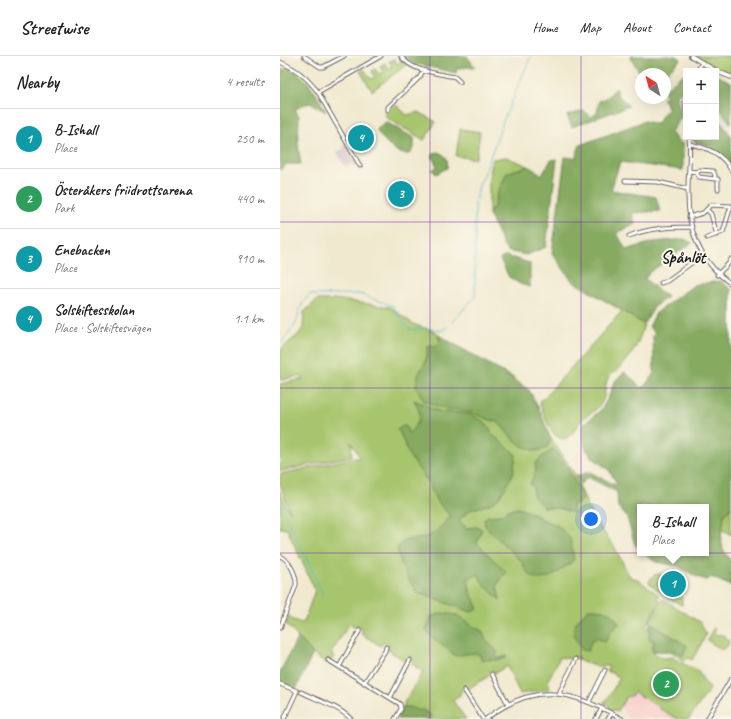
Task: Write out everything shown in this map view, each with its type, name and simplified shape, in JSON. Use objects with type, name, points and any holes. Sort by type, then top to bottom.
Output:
[{"type":"street","points":[[304,56],[323,68],[344,56]]},
{"type":"street","points":[[318,92],[381,56]]},
{"type":"street","points":[[401,56],[405,62],[413,67],[455,77],[460,82]]},
{"type":"street","points":[[691,56],[718,72],[731,77]]},
{"type":"street","points":[[280,62],[291,66],[302,73],[318,92],[360,166]]},
{"type":"street","points":[[699,68],[702,63]]},
{"type":"street","points":[[388,110],[388,107],[420,77],[424,70]]},
{"type":"street","points":[[689,140],[688,189],[689,217],[691,227],[702,255],[718,275],[731,284]]},
{"type":"street","points":[[690,144],[708,149],[719,155],[725,160],[731,170]]},
{"type":"street","points":[[689,171],[713,171],[716,175],[715,178],[718,179],[718,189]]},
{"type":"street","points":[[696,172],[699,177],[715,178]]},
{"type":"street","points":[[625,182],[658,182],[688,189]]},
{"type":"street","points":[[706,204],[731,206],[723,232],[707,238]]},
{"type":"street","points":[[689,217],[703,213],[711,205]]},
{"type":"street","points":[[707,210],[711,214],[717,235]]},
{"type":"street","points":[[629,236],[640,231],[664,227],[691,227]]},
{"type":"street","points":[[661,283],[667,281],[702,255]]},
{"type":"street","points":[[718,275],[730,264],[731,258]]},
{"type":"street","points":[[280,556],[286,560],[297,579],[280,628]]},
{"type":"street","points":[[339,666],[360,630]]},
{"type":"street","points":[[364,683],[385,651],[386,647]]},
{"type":"street","points":[[560,694],[560,691],[576,659]]},
{"type":"street","points":[[328,660],[400,704],[401,709],[395,719]]},
{"type":"street","points":[[390,698],[410,660]]},
{"type":"street","points":[[589,702],[605,670]]},
{"type":"street","points":[[492,674],[508,704]]},
{"type":"street","points":[[707,719],[731,679]]},
{"type":"street","points":[[280,684],[297,690],[284,719]]},
{"type":"street","points":[[464,690],[485,719],[508,704],[536,695],[550,693],[560,694],[589,702],[608,710],[622,719]]},
{"type":"street","points":[[301,692],[346,714],[351,719]]},
{"type":"street","points":[[596,719],[602,708]]},
{"type":"street","points":[[608,719],[612,713]]},
{"type":"shaded area","points":[[346,144],[358,165],[355,166],[353,163],[345,167],[337,152],[344,149],[343,146]]},
{"type":"shaded area","points":[[634,692],[678,719],[629,719],[620,707],[626,697]]},
{"type":"green space","points":[[398,56],[400,56],[406,65],[372,91],[360,71],[364,69],[371,79],[375,77],[372,71],[375,69],[379,74],[383,72],[380,66],[385,63],[388,69],[392,67],[389,61],[394,59],[397,64],[401,62]]},
{"type":"green space","points":[[405,56],[467,56],[475,67],[457,68],[456,73],[417,64],[414,65]]},
{"type":"green space","points":[[630,56],[676,56],[681,59],[671,68],[637,68]]},
{"type":"green space","points":[[696,56],[731,56],[731,75]]},
{"type":"green space","points":[[290,68],[297,72],[307,82],[326,112],[310,103],[302,105],[295,110],[299,116],[298,144],[301,164],[287,164],[280,170],[280,70]]},
{"type":"green space","points":[[683,75],[683,88],[676,96],[682,116],[671,132],[678,142],[683,144],[683,170],[620,162],[611,190],[656,197],[660,211],[632,213],[635,224],[617,233],[626,250],[653,242],[684,239],[692,243],[650,272],[645,279],[667,297],[655,306],[644,324],[572,281],[552,253],[565,157],[575,158],[580,145],[645,121],[656,124],[669,109],[666,104],[671,104],[671,84]]},
{"type":"green space","points":[[719,76],[731,82],[731,124],[719,108]]},
{"type":"green space","points":[[616,88],[618,95],[629,106],[572,127],[567,115],[584,111],[591,117],[597,113],[599,101],[606,98]]},
{"type":"green space","points":[[395,104],[407,115],[419,112],[436,122],[424,140],[387,118],[384,113]]},
{"type":"green space","points":[[719,120],[731,136],[731,166],[713,147],[691,140],[719,140]]},
{"type":"green space","points":[[386,122],[414,138],[414,148],[410,154],[400,153],[380,136],[377,130]]},
{"type":"green space","points":[[460,129],[480,132],[476,159],[456,156]]},
{"type":"green space","points":[[437,152],[446,157],[447,168],[436,174],[432,170],[437,167],[431,156]]},
{"type":"green space","points":[[506,157],[528,166],[507,173],[498,192],[495,204],[489,214],[489,178],[493,159]]},
{"type":"green space","points":[[557,159],[546,247],[526,255],[507,251],[489,214],[495,204],[498,192],[507,173],[528,166],[542,175],[551,160]]},
{"type":"green space","points":[[506,256],[530,263],[530,287],[520,284],[509,277],[500,259]]},
{"type":"green space","points":[[720,281],[731,289],[731,506],[724,515],[721,539],[723,550],[731,561],[731,586],[711,577],[707,580],[697,577],[678,566],[656,562],[647,556],[709,556],[709,504],[637,504],[637,547],[635,545],[627,517],[618,507],[617,492],[588,477],[581,484],[576,476],[590,472],[615,485],[617,484],[609,470],[593,458],[586,449],[582,429],[583,425],[602,409],[615,381],[624,372],[641,388],[645,386],[654,373],[653,335],[655,333],[649,327],[656,313],[694,285]]},
{"type":"green space","points":[[334,299],[390,307],[413,324],[437,333],[454,350],[513,377],[574,473],[593,518],[614,546],[630,577],[637,579],[659,595],[658,598],[660,600],[645,628],[650,629],[649,638],[654,642],[652,649],[657,651],[652,652],[664,659],[672,657],[689,667],[696,669],[710,688],[689,719],[678,719],[634,692],[631,696],[626,697],[618,711],[610,709],[607,704],[603,702],[607,700],[620,677],[607,671],[609,667],[607,666],[601,666],[601,668],[577,660],[579,658],[571,657],[570,659],[560,657],[548,680],[550,689],[520,694],[507,666],[495,673],[492,670],[487,675],[489,676],[466,691],[463,689],[460,693],[461,694],[453,701],[466,719],[430,719],[417,710],[403,707],[405,701],[423,672],[412,664],[413,660],[410,658],[407,662],[388,650],[389,645],[386,643],[382,643],[381,646],[361,634],[363,630],[357,629],[349,624],[331,653],[334,657],[328,664],[313,654],[286,624],[289,615],[291,619],[301,623],[304,622],[315,590],[287,529],[280,528],[280,491],[285,505],[290,512],[280,484],[280,474],[360,458],[351,442],[352,456],[280,471],[280,384],[303,379],[302,376],[280,380],[280,353],[282,348],[298,335],[303,328],[304,312],[317,300],[328,300],[330,302]]},
{"type":"green space","points":[[622,311],[644,324],[635,348],[624,364],[608,378],[605,393],[600,405],[582,420],[568,437],[563,439],[558,437],[549,426],[539,401],[544,398]]},
{"type":"green space","points":[[438,335],[494,367],[529,390],[539,409],[551,440],[546,449],[534,451],[522,446],[512,438],[499,423],[469,412],[440,407],[424,401],[416,386],[418,375],[425,363],[427,347],[435,346],[440,342]]},
{"type":"green space","points":[[414,400],[438,411],[469,414],[485,422],[493,435],[516,455],[513,474],[499,498],[490,504],[470,510],[459,520],[466,528],[478,527],[482,529],[477,543],[506,572],[497,585],[500,600],[484,585],[478,574],[468,579],[470,591],[478,609],[470,612],[416,592],[402,567],[397,548],[404,541],[409,539],[418,539],[431,535],[450,516],[436,500],[428,482],[409,455],[400,433],[397,430],[405,425],[409,434],[418,421],[420,414]]},
{"type":"green space","points":[[553,449],[570,473],[583,499],[578,504],[572,504],[573,513],[559,508],[543,507],[533,495],[533,488],[530,484],[536,470],[535,464]]},
{"type":"green space","points":[[731,506],[731,535],[722,529],[724,515]]},
{"type":"green space","points":[[518,508],[535,514],[541,519],[557,525],[570,538],[574,560],[557,573],[545,578],[538,579],[527,572],[523,563],[485,526],[484,519],[488,516],[500,515],[508,510]]},
{"type":"green space","points":[[662,574],[657,583],[682,598],[682,605],[668,598],[650,584],[649,581],[654,575]]},
{"type":"green space","points":[[663,599],[701,623],[706,635],[692,660],[688,658],[685,661],[673,653],[665,652],[667,650],[675,651],[687,646],[649,622]]},
{"type":"green space","points":[[588,609],[606,611],[616,619],[619,624],[611,631],[605,642],[596,638],[591,642],[588,651],[582,650],[575,637],[574,628],[575,624]]},
{"type":"green space","points":[[442,613],[457,615],[482,631],[486,641],[497,651],[496,657],[500,658],[507,656],[506,658],[498,660],[482,660],[479,654],[472,653],[455,656],[432,637],[426,630],[431,617]]},
{"type":"green space","points":[[651,623],[687,646],[683,655],[681,656],[675,651],[667,650],[665,652],[652,650],[654,642],[649,638],[650,629],[648,628]]},
{"type":"green space","points":[[714,628],[714,632],[717,635],[723,635],[728,639],[729,644],[722,650],[707,640]]},
{"type":"green space","points":[[298,637],[313,654],[296,689],[280,682],[280,672]]},
{"type":"green space","points":[[403,707],[411,707],[419,711],[422,709],[430,715],[430,719],[397,719]]},
{"type":"waterway","points":[[452,322],[475,297],[475,203],[480,182],[483,178],[502,124],[531,56]]},
{"type":"waterway","points":[[280,344],[295,325],[302,304],[310,294],[360,294],[393,306],[409,329],[416,330],[425,328],[441,331],[447,327]]},
{"type":"waterway","points":[[280,504],[323,594]]},
{"type":"place","name":"Solskiftesskolan","points":[[361,138]]},
{"type":"place","name":"Enebacken","points":[[401,194]]},
{"type":"place","name":"B-Ishall","points":[[673,584]]},
{"type":"place","name":"Österåkers friidrottsarena","points":[[666,684]]},
{"type":"district","name":"Spånlöt","points":[[683,257]]}]
